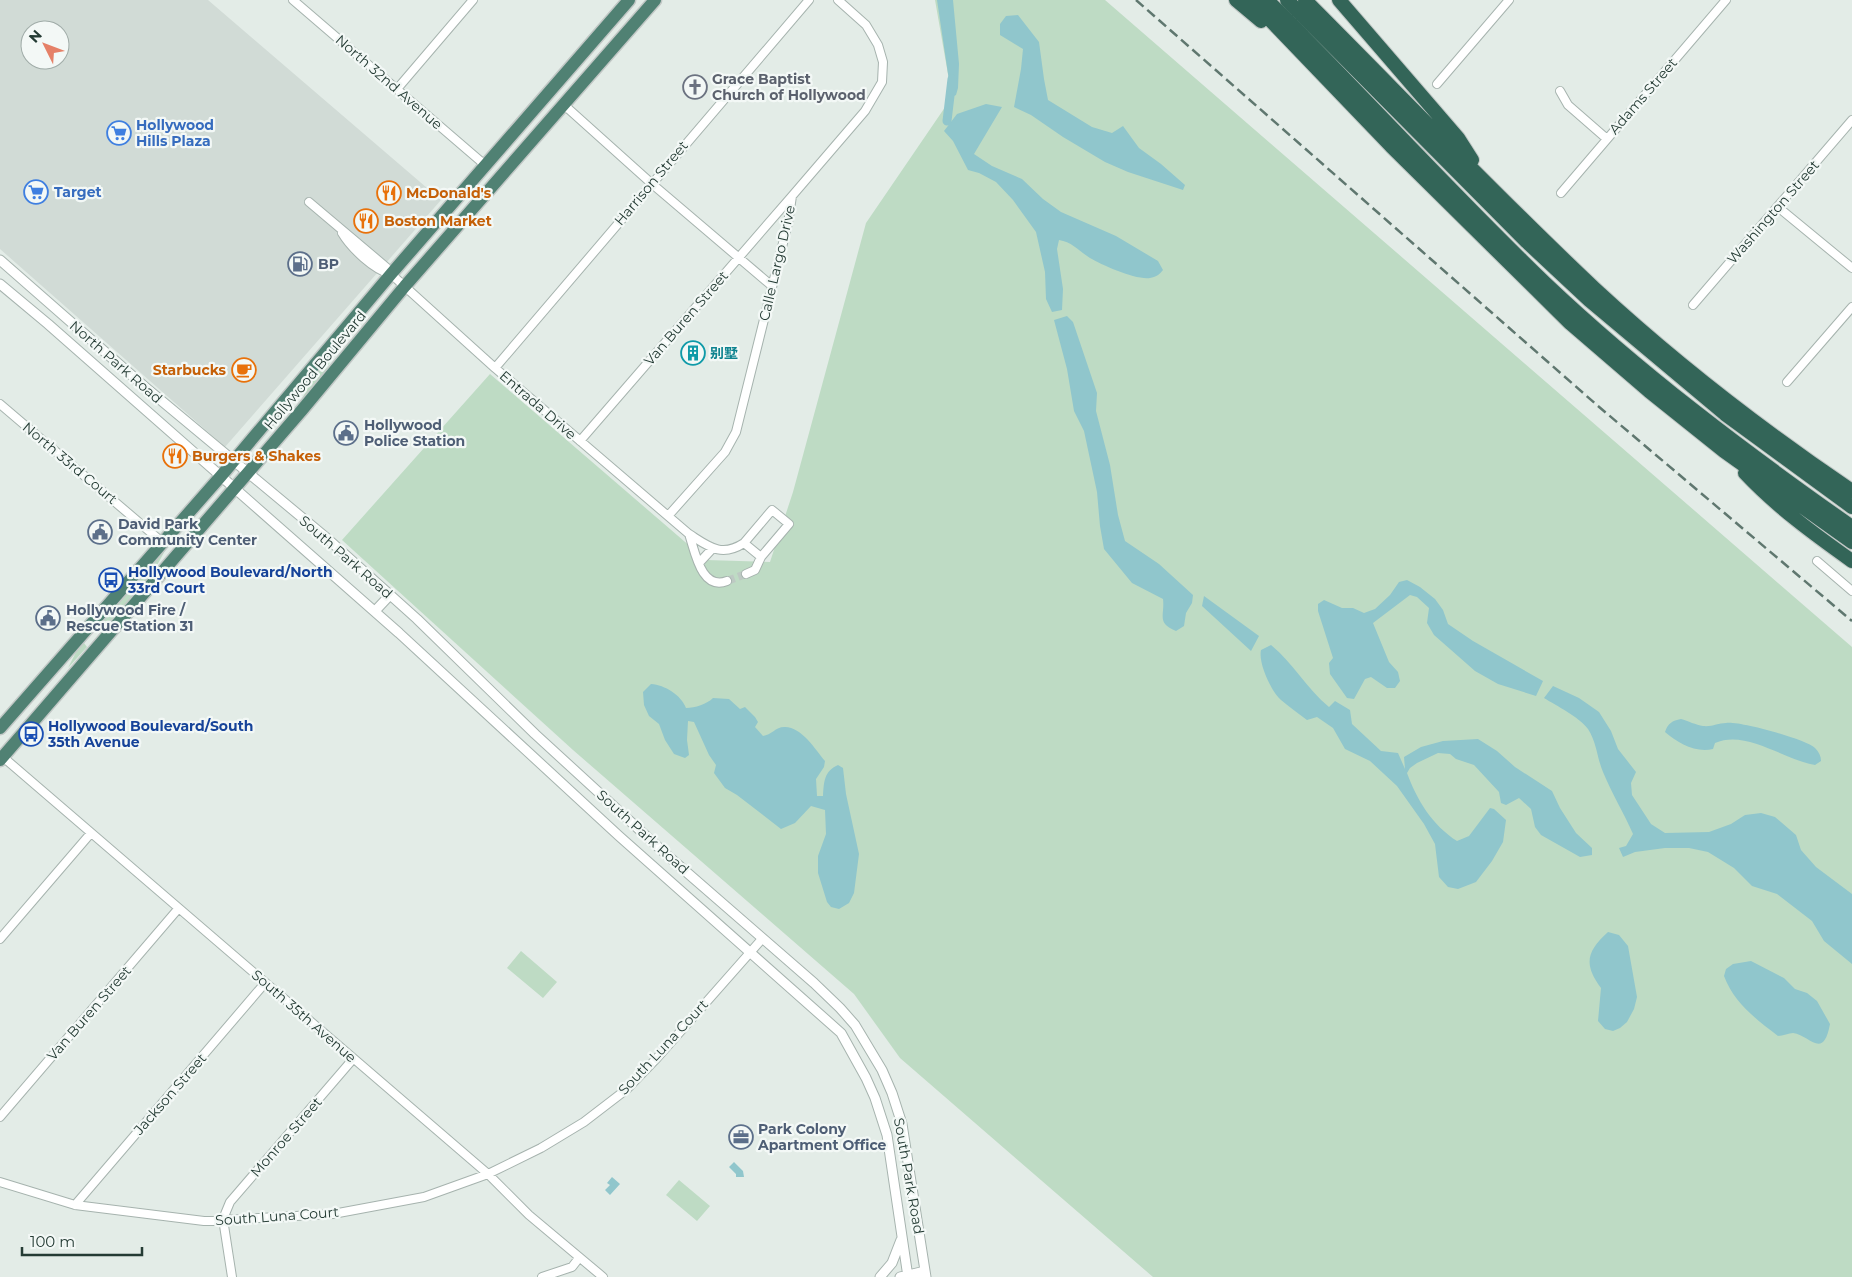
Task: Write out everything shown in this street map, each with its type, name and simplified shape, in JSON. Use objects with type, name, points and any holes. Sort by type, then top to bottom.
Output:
[{"type":"highway","name":"Hollywood Boulevard","points":[[0,728],[221,476],[391,274],[629,0]]},
{"type":"highway","name":"Hollywood Boulevard","points":[[1,757],[248,473],[405,286],[655,0]]},
{"type":"highway","points":[[1236,0],[1297,49]]},
{"type":"highway","points":[[1251,0],[1454,210],[1570,323],[1649,391],[1724,451],[1852,542]]},
{"type":"highway","points":[[1268,0],[1430,168],[1546,283],[1656,381],[1771,470],[1852,527]]},
{"type":"highway","points":[[1287,0],[1527,242],[1589,300],[1725,414],[1852,507]]},
{"type":"highway","points":[[1305,0],[1489,185],[1595,288],[1744,413],[1852,491]]},
{"type":"highway","points":[[1339,0],[1458,138],[1489,185]]},
{"type":"highway","points":[[563,104],[562,91],[570,67]]},
{"type":"highway","points":[[517,157],[536,125],[538,115],[535,108]]},
{"type":"highway","points":[[1724,451],[1767,496],[1852,561]]},
{"type":"street","name":"North 32nd Avenue","points":[[293,0],[485,165]]},
{"type":"street","points":[[397,89],[473,0]]},
{"type":"street","name":"Harrison Street","points":[[495,368],[809,0]]},
{"type":"street","name":"Calle Largo Drive","points":[[668,516],[725,452],[736,432],[792,196],[865,111],[882,82],[883,62],[878,45],[866,25],[838,0]]},
{"type":"street","name":"Adams Street","points":[[1561,193],[1726,0]]},
{"type":"street","points":[[1437,84],[1506,1]]},
{"type":"street","points":[[1560,91],[1568,105],[1607,139]]},
{"type":"street","points":[[563,104],[651,183],[772,286]]},
{"type":"street","name":"Washington Street","points":[[1693,304],[1852,120]]},
{"type":"street","name":"Van Buren Street","points":[[580,441],[792,196]]},
{"type":"street","name":"Entrada Drive","points":[[309,202],[386,267],[391,274],[495,368],[689,534],[712,549]]},
{"type":"street","points":[[1778,207],[1852,268]]},
{"type":"street","name":"North Park Road","points":[[0,260],[233,462]]},
{"type":"street","name":"North Park Road","points":[[0,284],[221,476]]},
{"type":"street","points":[[1787,382],[1852,307]]},
{"type":"street","name":"North 33rd Court","points":[[0,404],[162,542]]},
{"type":"street","name":"South Park Road","points":[[233,462],[329,540],[417,618],[535,734],[668,856],[814,983],[855,1025],[882,1070],[902,1124],[925,1274]]},
{"type":"street","name":"South Park Road","points":[[221,476],[375,611],[619,836],[828,1020],[841,1034],[875,1098],[887,1135],[902,1238],[905,1276]]},
{"type":"street","points":[[699,562],[712,549],[726,550],[736,548],[744,543],[772,510],[789,524],[761,557],[755,570],[746,574]]},
{"type":"street","points":[[689,534],[705,577],[712,582],[722,583],[727,581]]},
{"type":"street","points":[[744,543],[761,557]]},
{"type":"street","points":[[1817,561],[1852,591]]},
{"type":"street","points":[[375,611],[390,594]]},
{"type":"street","name":"South 35th Avenue","points":[[1,757],[488,1174],[529,1215],[604,1277]]},
{"type":"street","points":[[0,939],[90,833]]},
{"type":"street","name":"Van Buren Street","points":[[0,1117],[178,909]]},
{"type":"street","name":"South Luna Court","points":[[0,1182],[75,1205],[204,1221],[333,1214],[424,1197],[488,1174],[550,1143],[584,1122],[627,1089],[657,1058],[762,938]]},
{"type":"street","name":"Jackson Street","points":[[75,1205],[265,983]]},
{"type":"street","name":"Monroe Street","points":[[223,1219],[230,1202],[353,1059]]},
{"type":"street","points":[[223,1219],[232,1277]]},
{"type":"street","points":[[880,1277],[892,1263],[902,1238]]},
{"type":"street","points":[[542,1277],[572,1267],[580,1258]]},
{"type":"street","points":[[905,1276],[925,1274]]},
{"type":"shaded area","name":"Hollywood Hills Plaza","points":[[0,0],[208,0],[441,200],[225,447],[0,249]]},
{"type":"green space","points":[[935,0],[1105,0],[1852,647],[1852,1277],[1153,1277],[900,1058],[854,994],[573,750],[342,540],[490,374],[706,560],[770,562],[793,492],[866,223],[952,97]]},
{"type":"green space","points":[[336,350],[322,378],[298,406],[316,373]]},
{"type":"green space","points":[[167,547],[149,580],[107,624],[103,621]]},
{"type":"green space","points":[[84,643],[87,647],[68,668],[76,652]]},
{"type":"green space","points":[[521,951],[557,982],[543,998],[507,968]]},
{"type":"green space","points":[[679,1180],[710,1206],[697,1221],[666,1195]]},
{"type":"water","points":[[937,0],[953,0],[959,64],[958,88],[954,96],[951,94]]},
{"type":"water","points":[[1018,15],[1039,42],[1048,100],[1092,127],[1112,133],[1123,126],[1139,148],[1185,185],[1183,190],[1128,172],[1105,162],[1031,115],[1014,107],[1023,49],[1000,35],[1000,24],[1006,16]]},
{"type":"water","points":[[986,104],[1002,107],[974,154],[992,166],[1022,179],[1043,199],[1061,212],[1116,236],[1158,261],[1163,270],[1150,278],[1136,277],[1095,261],[1072,245],[1059,240],[1057,249],[1063,289],[1062,310],[1052,312],[1046,299],[1045,272],[1036,232],[1013,200],[996,182],[979,173],[968,170],[953,141],[944,131],[957,114]]},
{"type":"water","points":[[1067,316],[1073,322],[1097,393],[1096,411],[1110,465],[1118,515],[1125,541],[1159,564],[1193,595],[1192,603],[1186,613],[1184,626],[1176,631],[1164,622],[1163,599],[1132,583],[1104,549],[1097,492],[1084,431],[1074,411],[1067,369],[1054,320]]},
{"type":"water","points":[[1407,580],[1420,587],[1435,599],[1443,610],[1448,624],[1473,641],[1543,681],[1536,696],[1498,684],[1475,671],[1434,635],[1427,623],[1429,608],[1417,597],[1410,595],[1373,623],[1389,662],[1398,672],[1400,681],[1395,688],[1387,688],[1371,677],[1365,679],[1354,699],[1347,698],[1330,674],[1329,663],[1333,658],[1318,611],[1318,604],[1324,600],[1342,608],[1353,608],[1364,613],[1375,609],[1390,595],[1399,582]]},
{"type":"water","points":[[1204,596],[1259,636],[1251,651],[1202,606]]},
{"type":"water","points":[[1271,645],[1329,707],[1335,701],[1350,710],[1352,724],[1381,751],[1398,753],[1405,769],[1404,757],[1421,747],[1443,741],[1478,739],[1497,751],[1515,767],[1552,791],[1576,833],[1592,848],[1592,855],[1580,857],[1541,835],[1535,827],[1531,809],[1519,798],[1506,805],[1501,803],[1499,792],[1474,765],[1456,759],[1450,754],[1438,753],[1417,763],[1407,773],[1426,811],[1448,835],[1457,841],[1469,836],[1490,808],[1494,809],[1506,820],[1503,842],[1492,861],[1476,882],[1458,889],[1448,887],[1439,877],[1435,844],[1424,824],[1397,786],[1370,761],[1345,749],[1333,728],[1317,717],[1307,720],[1277,696],[1261,662],[1261,650]]},
{"type":"water","points":[[651,684],[662,686],[672,691],[684,703],[686,708],[701,705],[713,698],[729,699],[740,709],[745,707],[755,717],[758,722],[755,727],[763,736],[781,727],[796,730],[802,734],[825,761],[824,767],[816,779],[817,796],[823,796],[824,782],[830,770],[838,765],[843,768],[846,794],[859,854],[854,893],[849,903],[839,909],[831,907],[827,902],[818,873],[818,856],[826,834],[825,810],[811,806],[795,823],[781,829],[725,788],[714,773],[716,765],[709,755],[694,722],[688,721],[687,740],[689,755],[685,758],[674,754],[665,740],[659,724],[649,716],[644,705],[643,692]]},
{"type":"water","points":[[1553,686],[1579,698],[1599,712],[1611,731],[1618,749],[1636,772],[1631,783],[1632,795],[1651,824],[1665,833],[1709,832],[1731,824],[1745,815],[1761,813],[1775,817],[1796,835],[1801,850],[1816,867],[1852,894],[1852,964],[1824,941],[1812,921],[1777,894],[1752,886],[1734,868],[1708,852],[1689,848],[1665,848],[1635,852],[1623,857],[1619,848],[1626,846],[1633,834],[1603,772],[1588,729],[1574,716],[1544,698]]},
{"type":"water","points":[[1681,719],[1703,726],[1733,723],[1786,736],[1815,748],[1820,754],[1821,761],[1815,765],[1803,762],[1752,742],[1739,740],[1715,743],[1713,749],[1700,750],[1693,748],[1675,740],[1665,732],[1671,723]]},
{"type":"water","points":[[1608,932],[1619,935],[1628,946],[1637,997],[1634,1009],[1627,1022],[1613,1031],[1605,1029],[1598,1021],[1601,988],[1595,979],[1590,965],[1592,952]]},
{"type":"water","points":[[1751,961],[1784,978],[1795,989],[1807,993],[1817,1001],[1830,1024],[1824,1041],[1820,1044],[1815,1043],[1793,1033],[1778,1036],[1754,1017],[1740,1002],[1728,986],[1724,976],[1726,969],[1733,964]]},
{"type":"water","points":[[734,1162],[743,1171],[744,1177],[736,1177],[736,1174],[729,1167]]},
{"type":"water","points":[[612,1177],[620,1184],[610,1195],[605,1190],[610,1185],[607,1183]]},
{"type":"waterway","points":[[947,121],[952,79]]},
{"type":"tunnel","points":[[727,581],[746,574]]},
{"type":"railway","points":[[1136,0],[1598,406],[1852,621]]},
{"type":"place","name":"Grace Baptist Church of Hollywood","points":[[695,87]]},
{"type":"place","name":"Hollywood Hills Plaza","points":[[119,133]]},
{"type":"place","name":"Target","points":[[36,192]]},
{"type":"place","name":"McDonald's","points":[[389,193]]},
{"type":"place","name":"Boston Market","points":[[366,221]]},
{"type":"place","name":"BP","points":[[300,264]]},
{"type":"place","name":"别墅","points":[[693,353]]},
{"type":"place","name":"Starbucks","points":[[244,370]]},
{"type":"place","name":"Hollywood Police Station","points":[[346,433]]},
{"type":"place","name":"Burgers & Shakes","points":[[175,456]]},
{"type":"place","name":"David Park Community Center","points":[[100,532]]},
{"type":"place","name":"Hollywood Boulevard/North 33rd Court","points":[[111,580]]},
{"type":"place","name":"Hollywood Fire / Rescue Station 31","points":[[48,618]]},
{"type":"place","name":"Hollywood Boulevard/South 35th Avenue","points":[[31,734]]},
{"type":"place","name":"Park Colony Apartment Office","points":[[741,1137]]}]
